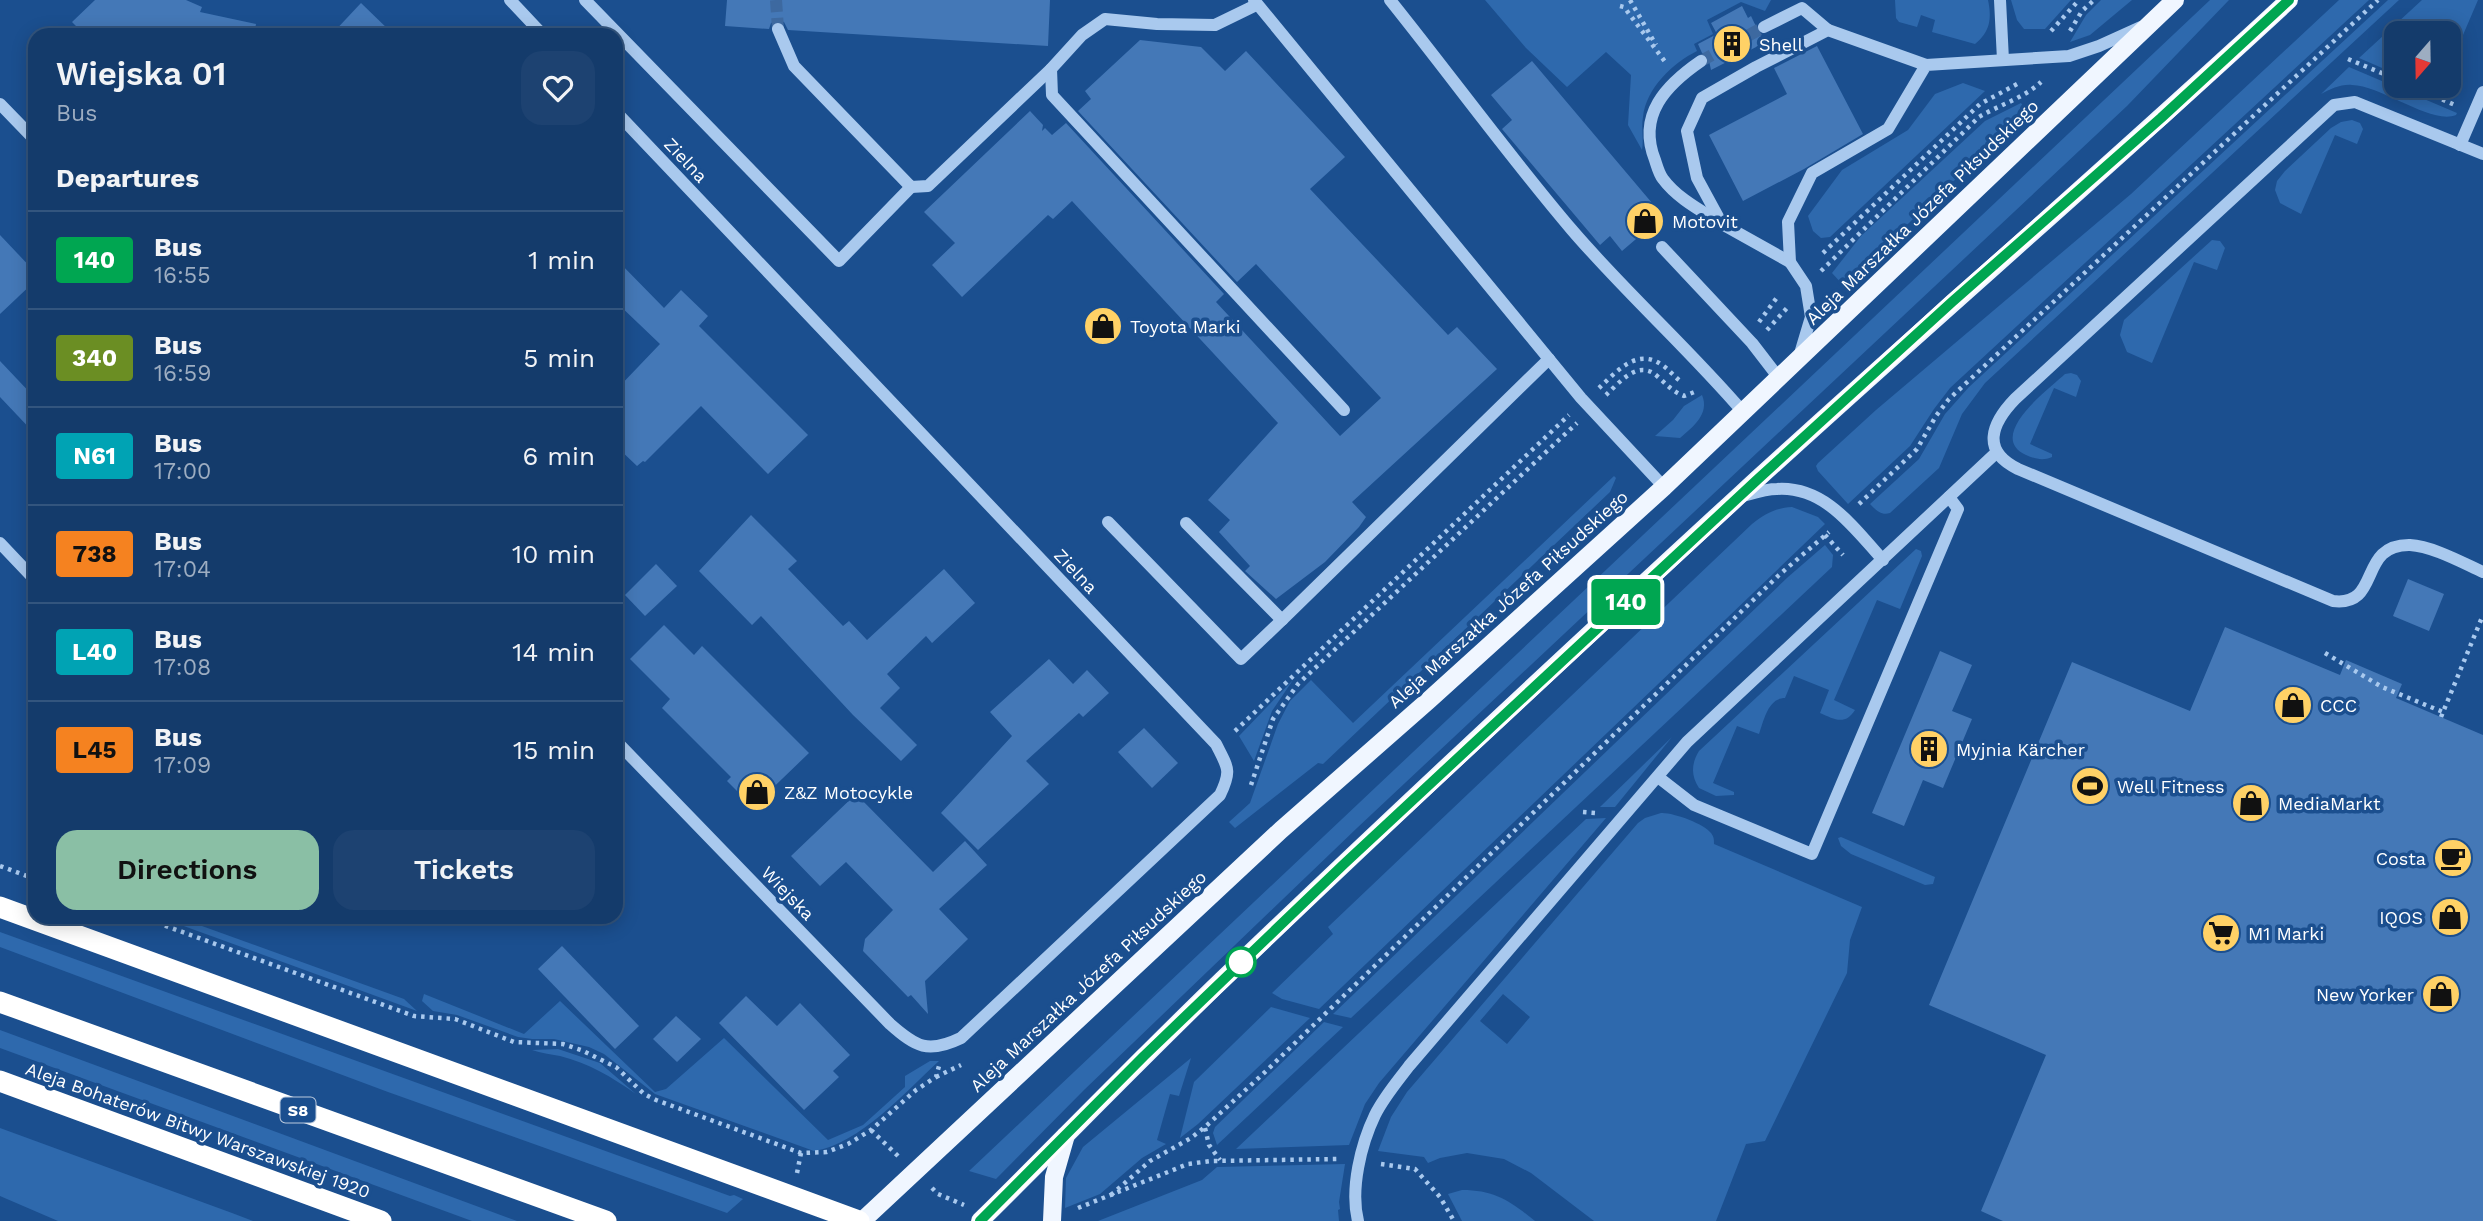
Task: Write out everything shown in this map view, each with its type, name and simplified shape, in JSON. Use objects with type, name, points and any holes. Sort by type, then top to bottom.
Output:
[{"type":"highway","points":[[0,907],[28,917]]},
{"type":"highway","points":[[47,924],[860,1221]]},
{"type":"highway","name":"S8","points":[[0,1002],[601,1219]]},
{"type":"highway","name":"Aleja Bohaterów Bitwy Warszawskiej 1920","points":[[0,1081],[381,1221]]},
{"type":"main road","name":"Aleja Marszałka Józefa Piłsudskiego","points":[[860,1221],[1281,830],[1664,487],[2175,0]]},
{"type":"main road","points":[[974,1214],[1067,1132],[1325,882],[1738,497],[2289,0]]},
{"type":"main road","points":[[1052,1221],[1054,1177],[1067,1132]]},
{"type":"street","points":[[510,0],[536,28]]},
{"type":"street","points":[[585,0],[612,28]]},
{"type":"street","points":[[1390,0],[1572,230],[1743,412]]},
{"type":"street","points":[[2000,0],[2003,60]]},
{"type":"street","points":[[623,39],[839,261],[911,187],[928,186],[1051,69],[1082,35],[1105,19],[1157,24],[1215,24],[1255,2],[1549,359],[1664,487]]},
{"type":"street","points":[[1764,27],[1802,8],[1828,30],[1926,65],[2054,58],[2099,46],[2151,22]]},
{"type":"street","points":[[778,29],[794,66],[911,187]]},
{"type":"street","points":[[1723,224],[1697,178],[1687,131],[1702,98],[1828,30]]},
{"type":"street","points":[[1701,61],[1678,77],[1666,90],[1653,113],[1649,146],[1662,178],[1685,201],[1790,262],[1806,286],[1811,317],[1798,360]]},
{"type":"street","points":[[1790,262],[1788,222],[1812,173],[1888,129],[1926,65]]},
{"type":"street","points":[[1051,69],[1052,95],[1344,410]]},
{"type":"street","points":[[2460,145],[2483,92]]},
{"type":"street","points":[[2483,154],[2355,102],[2334,105],[2002,412],[1993,439],[2003,460],[2018,469],[2333,601],[2343,602],[2356,598],[2380,557],[2407,545],[2424,548],[2483,572]]},
{"type":"street","points":[[0,104],[28,133]]},
{"type":"street","name":"Zielna","points":[[623,119],[1216,744],[1228,768],[1228,778],[1220,795],[961,1038],[945,1045]]},
{"type":"street","points":[[1662,247],[1748,340],[1779,378]]},
{"type":"street","points":[[1108,522],[1241,659],[1549,359]]},
{"type":"street","points":[[1358,1221],[1356,1192],[1360,1161],[1373,1121],[1389,1092],[1687,742],[1997,452]]},
{"type":"street","points":[[1738,497],[1789,488],[1820,498],[1844,518],[1883,560]]},
{"type":"street","points":[[1658,777],[1694,805],[1812,854],[1958,509],[1949,497]]},
{"type":"street","points":[[1185,523],[1282,620]]},
{"type":"street","points":[[0,543],[28,573]]},
{"type":"street","name":"Wiejska","points":[[623,748],[890,1024],[907,1039],[925,1048],[945,1045]]},
{"type":"path","points":[[1630,0],[1662,57]]},
{"type":"path","points":[[2051,31],[2079,0]]},
{"type":"path","points":[[1748,340],[1769,328],[1861,230],[1979,117],[2035,88],[2044,79],[2082,11],[2094,0]]},
{"type":"path","points":[[1853,510],[1917,449],[1949,399],[2378,0]]},
{"type":"path","points":[[1620,6],[1624,7],[1678,77]]},
{"type":"path","points":[[2348,59],[2384,74]]},
{"type":"path","points":[[1823,253],[1980,104],[2019,83]]},
{"type":"path","points":[[2438,98],[2474,113]]},
{"type":"path","points":[[1748,340],[1778,296]]},
{"type":"path","points":[[1253,778],[1273,719],[1298,684],[1588,405],[1625,364],[1632,360],[1649,359],[1659,362],[1684,384],[1710,374]]},
{"type":"path","points":[[1232,735],[1588,405],[1638,370],[1653,372],[1676,393],[1684,396],[1693,394],[1710,374]]},
{"type":"path","points":[[1111,1195],[1150,1161],[1205,1127],[1264,1073],[1779,575],[1831,530]]},
{"type":"path","points":[[1825,535],[1843,555]]},
{"type":"path","points":[[2325,653],[2382,687],[2442,714],[2483,615]]},
{"type":"path","points":[[0,866],[28,876]]},
{"type":"path","points":[[160,924],[414,1016],[454,1019],[514,1042],[563,1044],[581,1050],[616,1067],[644,1094],[656,1100],[801,1153],[827,1152],[848,1144],[871,1130],[916,1090],[936,1077],[945,1045]]},
{"type":"path","points":[[1205,1127],[1209,1145],[1220,1161]]},
{"type":"path","points":[[871,1130],[892,1150]]},
{"type":"path","points":[[796,1174],[801,1153]]},
{"type":"path","points":[[1077,1209],[1188,1164],[1346,1159]]},
{"type":"path","points":[[1374,1163],[1415,1169],[1440,1196],[1454,1221]]},
{"type":"path","points":[[938,1194],[974,1214]]},
{"type":"shaded area","points":[[1485,0],[1771,0],[1765,11],[1741,2],[1707,20],[1713,34],[1694,44],[1697,51],[1670,70],[1649,96],[1643,117],[1642,150],[1628,125],[1631,75],[1606,52],[1567,87],[1526,48]]},
{"type":"shaded area","points":[[1895,0],[1988,0],[1989,25],[1975,44],[1932,32],[1935,20],[1921,15],[1917,27],[1899,22],[1896,18]]},
{"type":"shaded area","points":[[2011,0],[2071,0],[2045,29],[2024,29],[2017,20]]},
{"type":"shaded area","points":[[2101,0],[2132,0],[2090,35],[2070,42],[2086,15]]},
{"type":"shaded area","points":[[2210,0],[2229,0],[2127,106],[1357,828],[1084,1090],[996,1179],[969,1171]]},
{"type":"shaded area","points":[[2339,0],[2369,0],[1950,388],[1910,446],[1848,504],[1818,471],[1818,463],[1876,410],[2131,194]]},
{"type":"shaded area","points":[[2388,0],[2399,0],[1985,383],[1962,414],[1939,468],[1890,513],[1881,513],[1870,504],[1919,459],[1945,414],[1969,387]]},
{"type":"shaded area","points":[[2422,0],[2478,0],[2461,40],[2461,21],[2399,21]]},
{"type":"shaded area","points":[[2384,35],[2384,69],[2359,58]]},
{"type":"shaded area","points":[[2349,67],[2384,82],[2384,95],[2352,85],[2340,86],[2321,94]]},
{"type":"shaded area","points":[[1963,83],[1985,91],[1830,237],[1821,238],[1813,231],[1808,216],[1842,170],[1908,130],[1935,94]]},
{"type":"shaded area","points":[[2392,98],[2422,98],[2457,113],[2446,117]]},
{"type":"shaded area","points":[[2021,103],[2025,109],[2009,129],[1843,285],[1832,273],[1861,236],[1985,121]]},
{"type":"shaded area","points":[[2352,120],[2360,123],[2363,129],[2357,144],[2335,135],[2301,214],[2280,203],[2275,190],[2277,181],[2285,171],[2331,128]]},
{"type":"shaded area","points":[[2212,240],[2220,241],[2225,248],[2217,270],[2194,262],[2152,363],[2127,352],[2120,335],[2124,320]]},
{"type":"shaded area","points":[[2065,374],[2077,375],[2081,381],[2076,397],[2054,388],[2030,444],[2052,454],[2052,457],[2039,459],[2026,455],[2015,447],[2013,436],[2016,425],[2035,401]]},
{"type":"shaded area","points":[[1702,395],[1702,414],[1685,434],[1680,438],[1655,436],[1684,406]]},
{"type":"shaded area","points":[[1614,476],[1616,478],[1610,492],[1323,764],[1318,763],[1235,828],[1229,822],[1250,803],[1278,724],[1290,701],[1311,680],[1353,723]]},
{"type":"shaded area","points":[[1792,507],[1818,517],[1825,524],[1319,1009],[1282,999],[1272,993],[1333,934],[1328,927],[1752,524],[1770,512]]},
{"type":"shaded area","points":[[1825,545],[1833,555],[1832,567],[1351,1018],[1333,1014],[1788,577]]},
{"type":"shaded area","points":[[1916,549],[1921,551],[1922,556],[1900,609],[1877,600],[1834,700],[1855,710],[1851,715],[1839,720],[1820,713],[1829,690],[1794,676],[1785,698],[1779,699],[1771,706],[1759,734],[1737,726],[1713,783],[1734,792],[1734,795],[1716,796],[1699,788],[1693,770],[1699,751]]},
{"type":"shaded area","points":[[1293,680],[1272,711],[1254,761],[1239,736]]},
{"type":"shaded area","points":[[1672,737],[1615,807],[1600,807]]},
{"type":"shaded area","points":[[1661,813],[1688,819],[1708,830],[1713,836],[1714,844],[1862,907],[1850,940],[1847,973],[1765,1141],[1746,1144],[1716,1221],[1594,1221],[1531,1173],[1504,1159],[1467,1153],[1428,1163],[1424,1157],[1378,1151],[1391,1117],[1407,1092],[1645,818]],"holes":[[[1503,994],[1530,1017],[1507,1044],[1480,1021]]]},
{"type":"shaded area","points":[[1606,818],[1379,1083],[1365,1104],[1349,1145],[1236,1149],[1586,819]]},
{"type":"shaded area","points":[[1838,838],[1935,877],[1933,884],[1925,885],[1851,854],[1841,846]]},
{"type":"shaded area","points":[[178,924],[196,924],[404,999],[417,1011]]},
{"type":"shaded area","points":[[0,932],[743,1199],[727,1213],[388,1092],[0,947]]},
{"type":"shaded area","points":[[424,994],[524,1034],[560,1001],[655,1092],[666,1089],[724,1038],[828,1140],[863,1125],[905,1087],[905,1076],[930,1061],[939,1061],[865,1128],[831,1146],[814,1151],[655,1094],[604,1054],[589,1047],[554,1039],[518,1037],[457,1015],[433,1011],[422,1001]]},
{"type":"shaded area","points":[[1271,1007],[1310,1018],[1180,1138],[1194,1082]]},
{"type":"shaded area","points":[[1324,1022],[1343,1027],[1217,1145],[1213,1133],[1215,1127]]},
{"type":"shaded area","points":[[0,1030],[517,1221],[472,1221],[0,1048]]},
{"type":"shaded area","points":[[558,1049],[600,1063],[636,1094],[609,1076],[580,1062],[532,1050]]},
{"type":"shaded area","points":[[1191,1058],[1179,1096],[1170,1094],[1157,1140],[1166,1144],[1142,1158],[1100,1194],[1065,1208],[1066,1178],[1083,1147]]},
{"type":"shaded area","points":[[0,1128],[253,1221],[58,1221],[0,1196]]},
{"type":"shaded area","points":[[1345,1164],[1338,1210],[1339,1221],[1098,1221],[1202,1180],[1217,1167]]},
{"type":"shaded area","points":[[1462,1190],[1484,1192],[1502,1198],[1535,1221],[1462,1221],[1448,1194]]},
{"type":"building","points":[[95,0],[186,0],[202,7],[200,12],[256,24],[255,28],[78,28],[72,22]]},
{"type":"building","points":[[727,0],[1050,0],[1048,46],[788,30],[784,22],[778,20],[771,23],[769,29],[725,26]]},
{"type":"building","points":[[361,3],[387,28],[338,28]]},
{"type":"building","name":"Shell","points":[[1742,6],[1748,18],[1751,16],[1764,43],[1711,70],[1708,56],[1702,53],[1698,44],[1717,34],[1711,23]]},
{"type":"building","points":[[1140,40],[1201,47],[1225,71],[1246,51],[1345,157],[1310,189],[1448,335],[1457,327],[1497,369],[1352,502],[1366,517],[1359,527],[1325,562],[1276,599],[1245,571],[1250,566],[1219,532],[1230,520],[1208,500],[1278,423],[1072,201],[1053,219],[1048,215],[962,297],[932,265],[955,243],[924,212],[1030,111],[1043,125],[1042,131],[1045,128],[1052,135],[1066,123],[1224,294],[1216,302],[1340,436],[1381,398],[1256,264],[1237,282],[1078,111],[1091,99],[1085,91]]},
{"type":"building","points":[[1817,46],[1863,134],[1743,201],[1709,135],[1787,94],[1774,68]]},
{"type":"building","points":[[1532,61],[1663,216],[1622,251],[1610,236],[1600,245],[1502,129],[1512,120],[1491,95]]},
{"type":"building","points":[[0,235],[28,265],[28,288],[0,314]]},
{"type":"building","points":[[623,266],[664,308],[681,290],[708,316],[699,326],[808,435],[768,474],[701,406],[645,462],[637,466],[623,453],[623,383],[660,344],[623,309]]},
{"type":"building","points":[[0,361],[28,391],[28,427],[0,397]]},
{"type":"building","points":[[751,515],[797,561],[788,569],[843,626],[849,621],[867,640],[944,569],[975,603],[932,643],[926,636],[887,674],[900,688],[880,708],[917,745],[901,761],[853,715],[761,616],[752,625],[699,571]]},
{"type":"building","points":[[656,564],[677,586],[645,616],[625,595]]},
{"type":"building","points":[[2408,579],[2444,594],[2429,631],[2393,616]]},
{"type":"building","points":[[664,625],[694,655],[702,646],[809,753],[753,807],[727,781],[731,777],[662,708],[670,699],[630,659]]},
{"type":"building","name":"M1 Marki","points":[[2225,627],[2340,675],[2346,660],[2402,684],[2396,698],[2483,735],[2483,1221],[2003,1221],[1981,1211],[2046,1055],[1929,1005],[2072,662],[2190,711]]},
{"type":"building","name":"Myjnia Kärcher","points":[[1940,651],[1972,665],[1952,711],[1972,719],[1943,788],[1923,780],[1904,826],[1872,813]]},
{"type":"building","points":[[1049,659],[1073,684],[1087,670],[1109,693],[1083,717],[1079,713],[1026,761],[1049,784],[978,850],[941,813],[1012,736],[990,712]]},
{"type":"building","points":[[1144,728],[1178,763],[1152,788],[1118,752]]},
{"type":"building","points":[[856,794],[933,872],[965,841],[987,865],[939,909],[968,939],[925,981],[928,1014],[863,951],[865,939],[893,910],[846,862],[820,886],[791,856]]},
{"type":"building","points":[[562,946],[639,1026],[615,1049],[538,969]]},
{"type":"building","points":[[746,996],[777,1026],[800,1003],[850,1055],[833,1071],[839,1077],[804,1110],[719,1023]]},
{"type":"building","points":[[676,1016],[701,1039],[677,1062],[653,1039]]},
{"type":"tunnel","points":[[776,0],[778,29]]},
{"type":"tunnel","points":[[1701,61],[1764,27]]},
{"type":"bus line","name":"140","points":[[980,1221],[1144,1056],[1344,864],[1758,479],[2289,0]]},
{"type":"place","name":"Shell","points":[[1732,44]]},
{"type":"place","name":"Motovit","points":[[1645,221]]},
{"type":"place","name":"Toyota Marki","points":[[1103,326]]},
{"type":"place","name":"CCC","points":[[2293,705]]},
{"type":"place","name":"Myjnia Kärcher","points":[[1929,749]]},
{"type":"place","name":"Well Fitness","points":[[2090,786]]},
{"type":"place","name":"Z&Z Motocykle","points":[[757,792]]},
{"type":"place","name":"MediaMarkt","points":[[2251,803]]},
{"type":"place","name":"Costa","points":[[2453,858]]},
{"type":"place","name":"IQOS","points":[[2450,917]]},
{"type":"place","name":"M1 Marki","points":[[2221,933]]},
{"type":"place","name":"New Yorker","points":[[2441,994]]}]
